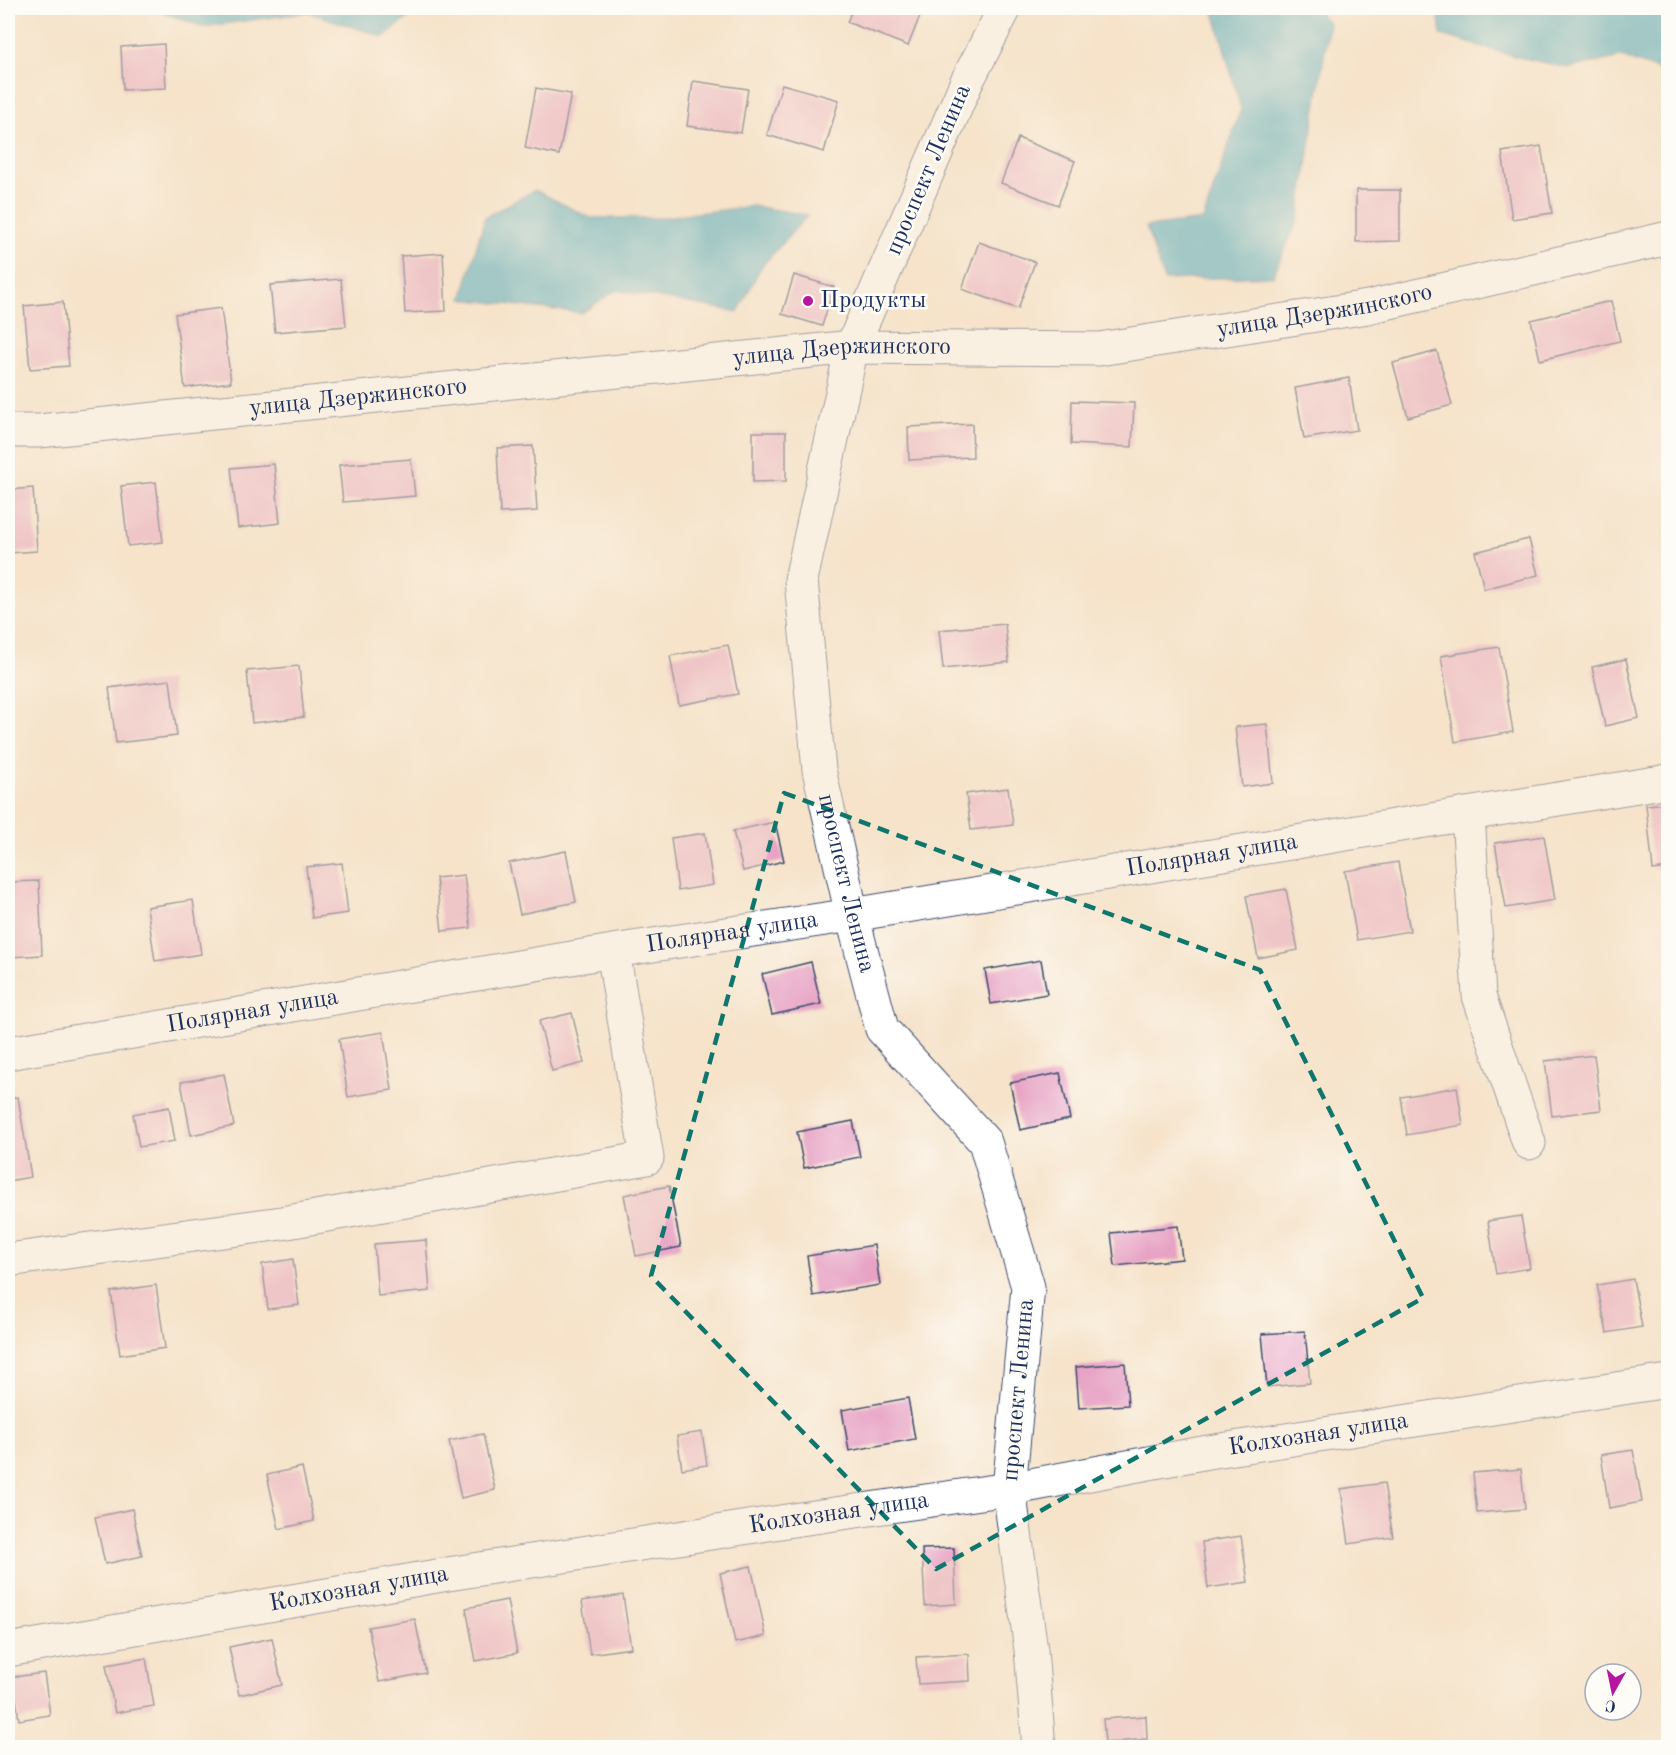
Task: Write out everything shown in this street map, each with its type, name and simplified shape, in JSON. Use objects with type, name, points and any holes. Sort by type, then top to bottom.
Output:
[{"type":"street","name":"проспект Ленина","points":[[1005,8],[967,81],[852,347],[801,580],[819,770],[852,915],[882,1029],[986,1142],[1028,1287],[1009,1489],[1031,1650],[1039,1748]]},
{"type":"street","name":"улица Дзержинского","points":[[8,431],[39,431],[852,347],[1099,350],[1368,307],[1668,237]]},
{"type":"street","name":"Полярная улица","points":[[8,1053],[613,951],[852,915],[1668,781]]},
{"type":"street","points":[[1468,814],[1479,996],[1529,1143]]},
{"type":"street","points":[[8,1260],[282,1223],[647,1158],[613,951]]},
{"type":"street","name":"Колхозная улица","points":[[8,1650],[448,1574],[1009,1489],[1220,1450],[1668,1381]]},
{"type":"highlighted area","points":[[784,793],[1260,970],[1423,1298],[936,1569],[651,1276]]},
{"type":"water","points":[[152,8],[421,8],[383,37],[308,12],[202,27]]},
{"type":"water","points":[[1213,8],[1314,8],[1329,23],[1299,217],[1273,276],[1164,280],[1146,227],[1203,220],[1241,109]]},
{"type":"water","points":[[1438,8],[1668,8],[1668,73],[1622,57],[1569,68],[1514,56],[1441,35]]},
{"type":"water","points":[[535,190],[590,218],[658,218],[753,206],[808,215],[761,267],[738,312],[616,290],[582,313],[462,299],[485,217]]},
{"type":"building","points":[[853,8],[913,8],[922,11],[908,46],[847,22]]},
{"type":"building","points":[[164,44],[166,88],[123,90],[121,47]]},
{"type":"building","points":[[693,81],[748,89],[741,133],[687,126]]},
{"type":"building","points":[[782,84],[839,100],[824,152],[767,135]]},
{"type":"building","points":[[536,88],[571,94],[559,155],[525,148]]},
{"type":"building","points":[[1018,138],[1075,161],[1058,205],[1001,183]]},
{"type":"building","points":[[1541,146],[1552,213],[1512,219],[1502,152]]},
{"type":"building","points":[[1356,190],[1400,190],[1400,241],[1356,242]]},
{"type":"building","points":[[979,242],[1035,262],[1018,309],[962,289]]},
{"type":"building","points":[[443,253],[446,311],[405,313],[401,256]]},
{"type":"building","name":"Продукты","points":[[794,275],[834,287],[822,326],[782,314]]},
{"type":"building","points":[[341,279],[346,326],[275,332],[270,285]]},
{"type":"building","points":[[1611,301],[1620,341],[1540,360],[1531,320]]},
{"type":"building","points":[[63,302],[69,366],[30,369],[24,306]]},
{"type":"building","points":[[221,308],[231,382],[185,388],[175,314]]},
{"type":"building","points":[[1437,351],[1452,405],[1408,417],[1393,363]]},
{"type":"building","points":[[1349,378],[1357,430],[1304,439],[1295,388]]},
{"type":"building","points":[[1072,401],[1134,403],[1132,447],[1071,444]]},
{"type":"building","points":[[972,424],[973,457],[909,460],[908,427]]},
{"type":"building","points":[[753,432],[786,432],[786,481],[753,482]]},
{"type":"building","points":[[533,446],[537,511],[500,513],[497,448]]},
{"type":"building","points":[[411,459],[415,496],[343,502],[339,465]]},
{"type":"building","points":[[274,464],[280,523],[238,528],[231,468]]},
{"type":"building","points":[[156,482],[163,542],[128,546],[121,486]]},
{"type":"building","points":[[33,488],[37,551],[8,553],[8,490]]},
{"type":"building","points":[[1529,539],[1538,575],[1484,589],[1475,552]]},
{"type":"building","points":[[1005,624],[1009,662],[943,669],[939,630]]},
{"type":"building","points":[[728,645],[738,694],[679,705],[670,656]]},
{"type":"building","points":[[1499,647],[1513,732],[1455,742],[1441,656]]},
{"type":"building","points":[[1626,659],[1639,718],[1605,726],[1592,667]]},
{"type":"building","points":[[299,666],[304,717],[252,723],[247,671]]},
{"type":"building","points":[[170,680],[177,736],[116,743],[109,688]]},
{"type":"building","points":[[1267,724],[1273,783],[1242,787],[1235,727]]},
{"type":"building","points":[[1008,788],[1013,825],[971,830],[966,794]]},
{"type":"building","points":[[1668,803],[1668,868],[1653,870],[1646,805]]},
{"type":"building","points":[[775,822],[784,861],[743,871],[733,831]]},
{"type":"building","points":[[705,833],[713,885],[678,891],[671,838]]},
{"type":"building","points":[[1544,836],[1555,900],[1506,908],[1495,843]]},
{"type":"building","points":[[566,851],[576,902],[520,914],[509,863]]},
{"type":"building","points":[[1398,862],[1410,931],[1357,940],[1345,871]]},
{"type":"building","points":[[342,863],[348,913],[312,918],[306,867]]},
{"type":"building","points":[[464,875],[471,928],[442,931],[436,878]]},
{"type":"building","points":[[39,881],[42,955],[11,957],[8,882]]},
{"type":"building","points":[[1286,889],[1298,950],[1258,958],[1246,896]]},
{"type":"building","points":[[193,900],[201,954],[155,961],[147,907]]},
{"type":"building","points":[[1041,960],[1047,994],[991,1004],[985,970]]},
{"type":"building","points":[[811,962],[821,1004],[772,1015],[762,974]]},
{"type":"building","points":[[572,1013],[584,1063],[552,1071],[539,1021]]},
{"type":"building","points":[[383,1032],[392,1090],[348,1097],[339,1039]]},
{"type":"building","points":[[1594,1055],[1601,1110],[1552,1116],[1545,1061]]},
{"type":"building","points":[[1060,1073],[1070,1119],[1020,1130],[1010,1083]]},
{"type":"building","points":[[224,1074],[234,1126],[191,1135],[181,1082]]},
{"type":"building","points":[[1457,1087],[1463,1125],[1407,1135],[1401,1097]]},
{"type":"building","points":[[18,1097],[31,1177],[8,1181],[8,1099]]},
{"type":"building","points":[[169,1107],[175,1141],[139,1147],[133,1114]]},
{"type":"building","points":[[853,1121],[860,1157],[804,1168],[797,1132]]},
{"type":"building","points":[[669,1186],[681,1247],[636,1256],[624,1195]]},
{"type":"building","points":[[1521,1216],[1530,1268],[1496,1274],[1488,1221]]},
{"type":"building","points":[[1178,1226],[1182,1259],[1115,1266],[1111,1233]]},
{"type":"building","points":[[426,1240],[430,1291],[378,1296],[374,1244]]},
{"type":"building","points":[[874,1245],[880,1285],[813,1296],[807,1256]]},
{"type":"building","points":[[293,1259],[299,1305],[268,1309],[262,1264]]},
{"type":"building","points":[[1633,1279],[1642,1327],[1607,1333],[1597,1285]]},
{"type":"building","points":[[156,1285],[165,1348],[120,1355],[111,1292]]},
{"type":"building","points":[[1305,1331],[1310,1383],[1267,1387],[1262,1334]]},
{"type":"building","points":[[1125,1363],[1128,1405],[1079,1408],[1076,1367]]},
{"type":"building","points":[[908,1398],[915,1439],[849,1451],[842,1410]]},
{"type":"building","points":[[702,1432],[707,1465],[682,1469],[677,1436]]},
{"type":"building","points":[[483,1434],[495,1490],[461,1498],[449,1441]]},
{"type":"building","points":[[1633,1450],[1642,1502],[1609,1508],[1601,1455]]},
{"type":"building","points":[[302,1467],[314,1521],[279,1529],[267,1475]]},
{"type":"building","points":[[1521,1469],[1525,1509],[1477,1513],[1473,1473]]},
{"type":"building","points":[[1384,1483],[1393,1537],[1349,1544],[1341,1489]]},
{"type":"building","points":[[132,1509],[142,1556],[105,1564],[95,1517]]},
{"type":"building","points":[[1241,1536],[1248,1582],[1208,1588],[1202,1542]]},
{"type":"building","points":[[954,1548],[956,1604],[925,1606],[922,1549]]},
{"type":"building","points":[[751,1566],[766,1636],[735,1643],[720,1573]]},
{"type":"building","points":[[623,1595],[631,1648],[590,1654],[582,1601]]},
{"type":"building","points":[[507,1600],[517,1653],[476,1661],[466,1608]]},
{"type":"building","points":[[415,1619],[426,1673],[379,1682],[368,1627]]},
{"type":"building","points":[[272,1638],[282,1685],[239,1695],[229,1647]]},
{"type":"building","points":[[969,1654],[970,1681],[918,1684],[916,1657]]},
{"type":"building","points":[[146,1658],[154,1706],[115,1713],[106,1665]]},
{"type":"building","points":[[44,1673],[50,1715],[19,1720],[13,1677]]},
{"type":"building","points":[[1146,1716],[1147,1739],[1105,1743],[1103,1719]]},
{"type":"place","name":"Продукты","points":[[808,301]]}]
